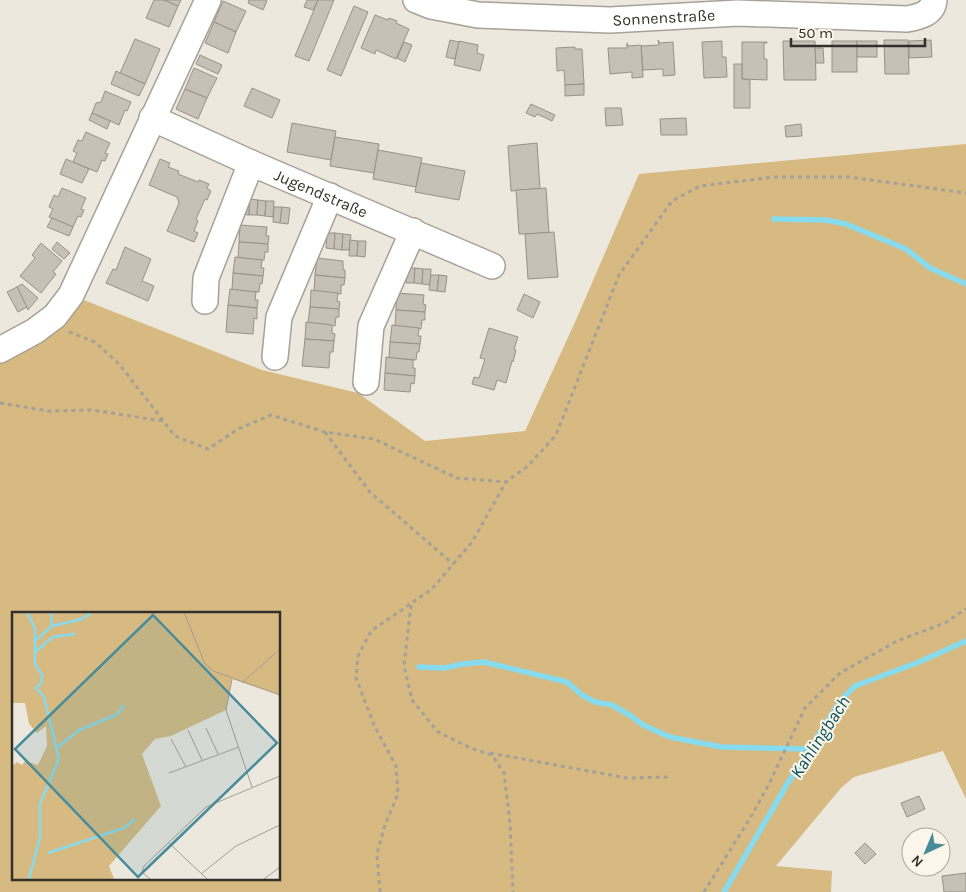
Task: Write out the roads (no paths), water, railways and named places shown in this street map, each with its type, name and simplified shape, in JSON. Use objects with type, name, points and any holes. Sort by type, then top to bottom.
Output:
[{"type":"street","points":[[0,350],[35,332],[55,316],[70,295],[100,235],[152,118],[208,0]]},
{"type":"street","name":"Sonnenstraße","points":[[416,0],[431,6],[478,15],[610,20],[737,7],[907,19],[922,16],[930,11],[934,0]]},
{"type":"street","name":"Jugendstraße","points":[[152,118],[251,163],[492,266]]},
{"type":"street","points":[[205,301],[206,278],[251,163]]},
{"type":"street","points":[[276,357],[279,318],[330,196]]},
{"type":"street","points":[[366,382],[371,326],[413,231]]},
{"type":"waterway","points":[[774,219],[826,220],[846,224],[906,249],[930,268],[966,284]]},
{"type":"waterway","name":"Kahlingbach","points":[[724,892],[786,786],[841,700],[855,686],[919,662],[966,641]]},
{"type":"waterway","points":[[419,667],[445,668],[484,662],[567,682],[582,695],[595,702],[612,705],[643,725],[670,737],[722,747],[809,749]]}]
